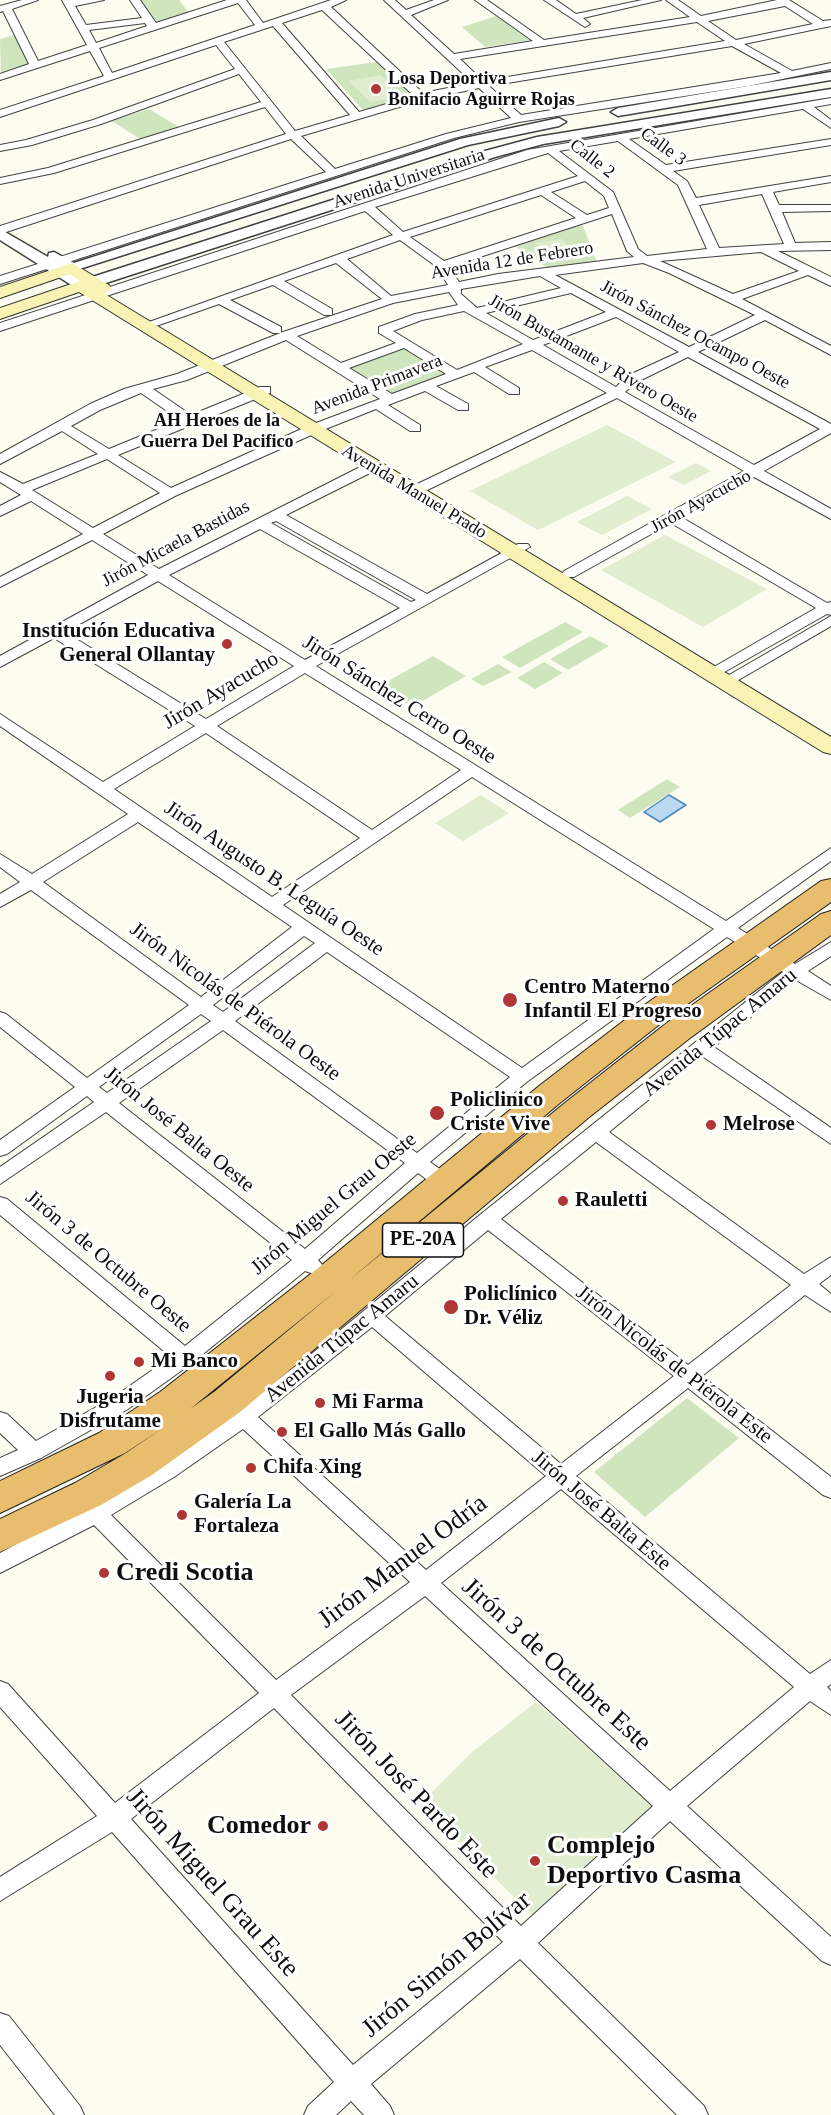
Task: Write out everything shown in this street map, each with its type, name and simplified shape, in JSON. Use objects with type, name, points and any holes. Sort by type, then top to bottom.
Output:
[{"type":"highway","name":"Avenida Túpac Amaru","points":[[0,1536],[88,1494],[139,1464],[227,1402],[577,1110],[831,888]]},
{"type":"highway","name":"Avenida Túpac Amaru","points":[[0,1498],[112,1443],[145,1421],[317,1269],[444,1182],[644,1020],[762,950],[831,921]]},
{"type":"main road","name":"Avenida Universitaria","points":[[0,293],[77,277]]},
{"type":"main road","name":"Avenida Universitaria","points":[[0,314],[77,277]]},
{"type":"main road","name":"Avenida Manuel Prado","points":[[77,277],[154,322],[214,363]]},
{"type":"main road","name":"Avenida Manuel Prado","points":[[77,277],[518,550],[724,674],[831,732]]},
{"type":"main road","name":"Avenida Manuel Prado","points":[[317,427],[373,466],[418,489]]},
{"type":"main road","name":"Avenida Manuel Prado","points":[[518,550],[569,574],[724,674],[831,747]]},
{"type":"street","points":[[33,0],[3,9],[35,65]]},
{"type":"street","points":[[99,0],[68,2],[110,78]]},
{"type":"street","points":[[135,0],[150,23]]},
{"type":"street","points":[[0,77],[93,46],[150,23],[239,0],[261,27]]},
{"type":"street","points":[[0,114],[341,0]]},
{"type":"street","points":[[389,0],[519,119]]},
{"type":"street","points":[[404,14],[443,0]]},
{"type":"street","points":[[480,0],[542,43]]},
{"type":"street","points":[[549,0],[600,34]]},
{"type":"street","points":[[575,17],[656,0]]},
{"type":"street","points":[[671,0],[734,43],[792,75]]},
{"type":"street","points":[[452,57],[700,19],[784,1],[826,24]]},
{"type":"street","points":[[324,6],[421,97]]},
{"type":"street","points":[[275,22],[357,116]]},
{"type":"street","points":[[83,28],[150,23]]},
{"type":"street","points":[[2,228],[292,135],[421,97],[482,84],[734,43],[826,24]]},
{"type":"street","points":[[218,41],[292,135],[333,173]]},
{"type":"street","points":[[77,277],[333,173],[450,136],[519,119],[748,83],[831,66]]},
{"type":"street","points":[[0,148],[28,143],[97,122],[241,70]]},
{"type":"street","name":"Avenida Universitaria","points":[[0,327],[77,277],[465,142],[527,127],[831,76]]},
{"type":"street","points":[[684,102],[748,83]]},
{"type":"street","name":"Avenida Universitaria","points":[[77,277],[168,258],[490,154],[542,140],[831,93]]},
{"type":"street","name":"Avenida Universitaria","points":[[0,280],[77,277],[255,241],[513,157],[831,101]]},
{"type":"street","points":[[0,181],[50,171],[267,103]]},
{"type":"street","points":[[807,107],[831,125]]},
{"type":"street","points":[[655,131],[737,109]]},
{"type":"street","name":"Calle 3","points":[[620,137],[683,183],[694,202],[714,252]]},
{"type":"street","points":[[662,169],[831,142]]},
{"type":"street","name":"Calle 2","points":[[550,149],[609,194],[633,250],[645,260]]},
{"type":"street","points":[[154,322],[401,236],[586,177]]},
{"type":"street","points":[[694,202],[831,179]]},
{"type":"street","points":[[766,190],[791,247]]},
{"type":"street","points":[[542,191],[586,219]]},
{"type":"street","name":"Jirón Bustamante y Rivero Oeste","points":[[365,205],[401,236],[442,265],[455,286],[455,295],[470,310],[831,514]]},
{"type":"street","points":[[774,209],[831,208]]},
{"type":"street","points":[[442,265],[616,209]]},
{"type":"street","name":"Avenida Manuel Prado","points":[[2,228],[77,277]]},
{"type":"street","points":[[168,258],[255,241]]},
{"type":"street","name":"Avenida 12 de Febrero","points":[[0,460],[95,408],[142,387],[182,377],[282,332],[390,300],[455,286],[541,272],[714,252],[831,246]]},
{"type":"street","points":[[762,248],[831,282]]},
{"type":"street","points":[[338,258],[385,296]]},
{"type":"street","points":[[645,260],[673,270],[732,298],[831,351]]},
{"type":"street","points":[[732,298],[809,271]]},
{"type":"street","name":"Jirón Sánchez Ocampo Oeste","points":[[541,272],[831,429]]},
{"type":"street","points":[[273,280],[328,312]]},
{"type":"street","points":[[454,374],[385,332],[385,327],[572,289]]},
{"type":"street","points":[[220,299],[282,332],[390,399]]},
{"type":"street","name":"Avenida Primavera","points":[[0,583],[170,492],[317,427],[616,313]]},
{"type":"street","points":[[418,489],[617,393],[632,379],[764,316]]},
{"type":"street","points":[[338,368],[405,344]]},
{"type":"street","points":[[474,366],[514,391]]},
{"type":"street","points":[[424,385],[463,408]]},
{"type":"street","points":[[142,387],[189,420]]},
{"type":"street","points":[[0,512],[25,493],[106,453],[260,392]]},
{"type":"street","points":[[377,404],[415,428]]},
{"type":"street","points":[[63,426],[170,492]]},
{"type":"street","name":"Jirón Ayacucho","points":[[569,574],[831,429]]},
{"type":"street","name":"Jirón Micaela Bastidas","points":[[0,662],[274,514],[373,466]]},
{"type":"street","name":"Jirón Sánchez Cerro Oeste","points":[[0,476],[831,994]]},
{"type":"street","points":[[274,514],[427,600]]},
{"type":"street","points":[[672,518],[830,611],[724,674]]},
{"type":"street","points":[[259,522],[411,608]]},
{"type":"street","name":"Jirón Ayacucho","points":[[103,789],[305,666],[518,550]]},
{"type":"street","points":[[55,632],[207,726],[372,838]]},
{"type":"street","name":"Jirón Augusto B. Leguía Oeste","points":[[0,719],[522,1077]]},
{"type":"street","points":[[272,905],[472,770]]},
{"type":"street","points":[[0,902],[139,814]]},
{"type":"street","name":"Jirón Miguel Grau Oeste","points":[[0,1467],[34,1452],[121,1403],[185,1357],[317,1269],[417,1163],[522,1077],[762,950],[831,853]]},
{"type":"street","name":"Jirón Nicolás de Piérola Oeste","points":[[0,859],[444,1182]]},
{"type":"street","points":[[0,1149],[202,1005],[304,927]]},
{"type":"street","points":[[0,1177],[223,1021],[327,943]]},
{"type":"street","name":"Avenida Túpac Amaru","points":[[0,1564],[96,1513],[167,1471],[244,1417],[372,1316],[488,1219],[702,1047],[762,950],[831,948]]},
{"type":"street","name":"Jirón José Balta Oeste","points":[[0,1018],[317,1269]]},
{"type":"street","points":[[702,1047],[831,1137]]},
{"type":"street","points":[[596,1132],[831,1304]]},
{"type":"street","name":"Jirón 3 de Octubre Oeste","points":[[0,1204],[185,1357]]},
{"type":"street","name":"Jirón Nicolás de Piérola Este","points":[[488,1219],[831,1489]]},
{"type":"street","name":"Jirón Manuel Odría","points":[[0,1890],[115,1817],[276,1692],[424,1584],[831,1264]]},
{"type":"street","name":"Jirón José Balta Este","points":[[372,1316],[831,1705]]},
{"type":"street","name":"Jirón 3 de Octubre Este","points":[[244,1417],[424,1584],[831,1953]]},
{"type":"street","points":[[0,1420],[34,1452]]},
{"type":"street","name":"Jirón José Pardo Este","points":[[96,1513],[276,1692],[521,1943],[695,2115]]},
{"type":"street","name":"Jirón Simón Bolívar","points":[[317,2115],[352,2083],[521,1943],[670,1806],[831,1670]]},
{"type":"street","name":"Jirón Miguel Grau Este","points":[[0,1690],[381,2115]]},
{"type":"street","points":[[0,2025],[71,2115]]},
{"type":"green space","points":[[139,0],[179,0],[189,13],[154,24]]},
{"type":"green space","points":[[496,16],[530,40],[485,47],[462,27]]},
{"type":"green space","points":[[17,34],[32,64],[1,74],[0,39]]},
{"type":"green space","points":[[377,62],[414,95],[363,110],[326,69]]},
{"type":"green space","name":"Losa Deportiva Bonifacio Aguirre Rojas","points":[[381,75],[404,96],[370,102],[348,81]]},
{"type":"green space","points":[[149,109],[179,127],[140,139],[112,121]]},
{"type":"green space","points":[[582,224],[597,262],[546,267],[515,246]]},
{"type":"green space","points":[[562,239],[577,256],[551,260],[536,243]]},
{"type":"green space","points":[[407,347],[450,373],[392,395],[348,369]]},
{"type":"green space","points":[[607,425],[676,462],[538,530],[470,491]]},
{"type":"green space","points":[[696,463],[711,471],[684,485],[668,477]]},
{"type":"green space","points":[[627,496],[652,509],[602,535],[577,522]]},
{"type":"green space","points":[[665,535],[767,589],[703,627],[601,570]]},
{"type":"green space","points":[[565,622],[583,632],[520,668],[502,657]]},
{"type":"green space","points":[[590,636],[609,646],[568,670],[550,659]]},
{"type":"green space","points":[[433,656],[466,676],[412,707],[379,686]]},
{"type":"green space","points":[[544,662],[563,673],[535,689],[517,678]]},
{"type":"green space","points":[[498,664],[512,672],[483,686],[471,679]]},
{"type":"green space","points":[[667,779],[680,787],[630,818],[618,810]]},
{"type":"green space","points":[[481,795],[509,813],[463,841],[435,823]]},
{"type":"green space","points":[[687,1398],[739,1438],[645,1517],[594,1472]]},
{"type":"green space","name":"Complejo Deportivo Casma","points":[[536,1702],[653,1807],[532,1915],[420,1804],[472,1752]]},
{"type":"water","points":[[669,795],[686,805],[660,822],[644,812]]},
{"type":"place","name":"Losa Deportiva Bonifacio Aguirre Rojas","points":[[376,89]]},
{"type":"place","name":"Institución Educativa General Ollantay","points":[[227,644]]},
{"type":"place","name":"Centro Materno Infantil El Progreso","points":[[510,1000]]},
{"type":"place","name":"Policlinico Criste Vive","points":[[437,1113]]},
{"type":"place","name":"Melrose","points":[[711,1125]]},
{"type":"place","name":"Rauletti","points":[[563,1201]]},
{"type":"place","name":"Policlínico Dr. Véliz","points":[[451,1307]]},
{"type":"place","name":"Mi Banco","points":[[139,1362]]},
{"type":"place","name":"Jugeria Disfrutame","points":[[110,1376]]},
{"type":"place","name":"Mi Farma","points":[[320,1403]]},
{"type":"place","name":"El Gallo Más Gallo","points":[[282,1432]]},
{"type":"place","name":"Chifa Xing","points":[[251,1468]]},
{"type":"place","name":"Galería La Fortaleza","points":[[182,1515]]},
{"type":"place","name":"Credi Scotia","points":[[104,1573]]},
{"type":"place","name":"Comedor","points":[[323,1826]]},
{"type":"place","name":"Complejo Deportivo Casma","points":[[535,1861]]},
{"type":"district","name":"AH Heroes de la Guerra Del Pacifico","points":[[217,431]]}]
